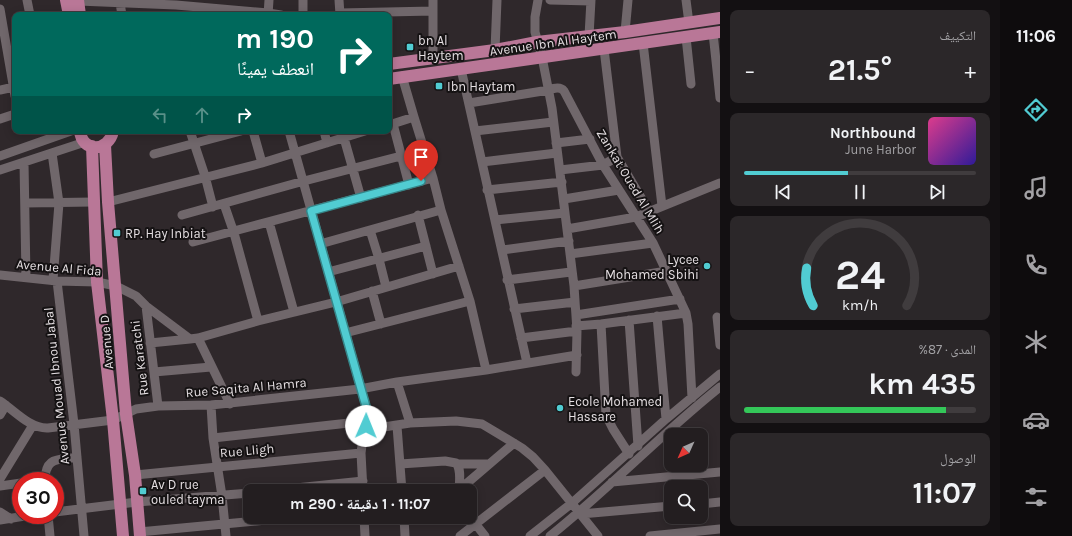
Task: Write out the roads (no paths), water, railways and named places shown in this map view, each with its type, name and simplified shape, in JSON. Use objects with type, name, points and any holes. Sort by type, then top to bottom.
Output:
[{"type":"main road","points":[[70,12],[74,0]]},
{"type":"main road","points":[[74,0],[79,12]]},
{"type":"main road","name":"Avenue Ibn Al Haytem","points":[[392,64],[495,50],[538,42],[625,32],[720,18]]},
{"type":"main road","name":"Avenue Ibn Al Haytem","points":[[392,78],[716,33]]},
{"type":"main road","points":[[85,140],[96,147],[105,145],[113,134]]},
{"type":"main road","name":"Avenue D","points":[[85,140],[93,202],[97,282],[113,420],[123,536]]},
{"type":"main road","name":"Avenue D","points":[[105,145],[108,202],[126,414],[137,502],[139,534]]},
{"type":"street","points":[[27,0],[29,12]]},
{"type":"street","points":[[74,0],[176,5],[248,12]]},
{"type":"street","points":[[268,12],[269,0]]},
{"type":"street","points":[[303,0],[303,12]]},
{"type":"street","points":[[339,0],[340,12]]},
{"type":"street","points":[[432,58],[433,0]]},
{"type":"street","points":[[495,50],[497,0]]},
{"type":"street","points":[[538,0],[535,36],[542,57],[549,90],[556,153],[562,182],[571,272],[574,286],[577,329],[576,372]]},
{"type":"street","points":[[550,0],[591,0],[589,36]]},
{"type":"street","points":[[625,32],[628,0]]},
{"type":"street","points":[[686,0],[689,23]]},
{"type":"street","points":[[120,3],[122,12]]},
{"type":"street","points":[[176,5],[176,12]]},
{"type":"street","points":[[0,9],[1,19],[12,58]]},
{"type":"street","points":[[392,12],[433,11]]},
{"type":"street","points":[[716,33],[720,98]]},
{"type":"street","points":[[686,37],[692,84]]},
{"type":"street","points":[[643,43],[662,206]]},
{"type":"street","points":[[604,49],[617,157],[649,211]]},
{"type":"street","points":[[461,68],[487,190],[502,250],[507,280],[527,363]]},
{"type":"street","points":[[402,76],[433,178],[441,210],[470,301],[486,370]]},
{"type":"street","name":"Zankat Oued Al Mlih","points":[[549,90],[558,88],[564,91],[603,165],[653,243],[667,271],[686,313],[688,324],[692,398]]},
{"type":"street","points":[[0,90],[12,92]]},
{"type":"street","points":[[468,102],[549,90]]},
{"type":"street","points":[[0,119],[12,115]]},
{"type":"street","points":[[392,124],[414,117]]},
{"type":"street","points":[[475,131],[553,122]]},
{"type":"street","points":[[392,127],[410,185]]},
{"type":"street","points":[[1,154],[62,134]]},
{"type":"street","points":[[191,134],[205,176],[213,207]]},
{"type":"street","points":[[154,154],[230,134]]},
{"type":"street","points":[[254,134],[262,163]]},
{"type":"street","points":[[290,134],[367,410],[367,421],[364,430],[361,453],[363,481],[334,484]]},
{"type":"street","points":[[325,134],[327,143]]},
{"type":"street","points":[[108,202],[205,176],[262,163],[344,138],[351,134]]},
{"type":"street","points":[[344,138],[361,198]]},
{"type":"street","points":[[556,143],[590,139]]},
{"type":"street","points":[[0,170],[52,153],[85,140]]},
{"type":"street","name":"Avenue Mouad Ibnou Jabal","points":[[52,153],[59,203],[55,281],[74,424],[84,536]]},
{"type":"street","points":[[482,162],[556,153]]},
{"type":"street","points":[[182,215],[401,156]]},
{"type":"street","points":[[560,170],[603,165],[617,157]]},
{"type":"street","points":[[24,162],[26,277]]},
{"type":"street","points":[[193,242],[433,178]]},
{"type":"street","points":[[487,190],[562,182]]},
{"type":"street","points":[[567,229],[636,217],[720,183]]},
{"type":"street","points":[[564,199],[619,190]]},
{"type":"street","points":[[25,203],[93,202]]},
{"type":"street","points":[[224,204],[234,232],[258,321]]},
{"type":"street","points":[[320,244],[441,210]]},
{"type":"street","points":[[495,220],[565,213]]},
{"type":"street","points":[[418,216],[433,274]]},
{"type":"street","points":[[269,222],[294,312]]},
{"type":"street","points":[[370,230],[386,287]]},
{"type":"street","points":[[502,250],[569,241]]},
{"type":"street","points":[[570,254],[653,243]]},
{"type":"street","points":[[328,272],[426,246]]},
{"type":"street","points":[[150,343],[194,339],[258,321],[336,302],[459,266]]},
{"type":"street","points":[[574,286],[667,271]]},
{"type":"street","points":[[507,280],[571,272]]},
{"type":"street","name":"Avenue Al Fida","points":[[0,275],[55,281],[97,282],[116,286],[136,296],[146,306],[194,339]]},
{"type":"street","points":[[372,291],[381,324]]},
{"type":"street","points":[[576,315],[680,300]]},
{"type":"street","points":[[345,333],[470,301]]},
{"type":"street","points":[[514,309],[575,302]]},
{"type":"street","name":"Rue Karatchi","points":[[146,306],[158,406]]},
{"type":"street","points":[[521,338],[601,324],[686,313]]},
{"type":"street","points":[[657,316],[666,419]]},
{"type":"street","points":[[717,317],[720,345]]},
{"type":"street","points":[[629,320],[638,446]]},
{"type":"street","points":[[601,324],[606,414],[612,429],[629,454]]},
{"type":"street","points":[[194,339],[211,367],[230,404]]},
{"type":"street","name":"Rue Saqita Al Hamra","points":[[34,425],[44,428],[113,420],[136,409],[158,406],[230,404],[360,388],[577,355]]},
{"type":"street","points":[[154,372],[211,367]]},
{"type":"street","points":[[530,536],[572,503],[638,446],[666,419],[720,374]]},
{"type":"street","points":[[396,382],[410,423]]},
{"type":"street","points":[[550,536],[580,513],[698,404],[720,387]]},
{"type":"street","points":[[0,415],[3,403],[34,425],[1,476]]},
{"type":"street","points":[[211,405],[213,438],[222,496],[226,536]]},
{"type":"street","points":[[213,438],[367,421]]},
{"type":"street","points":[[364,430],[410,423],[456,421],[482,424],[533,457],[598,536]]},
{"type":"street","points":[[397,426],[401,484]]},
{"type":"street","points":[[466,484],[514,444]]},
{"type":"street","name":"Rue Lligh","points":[[134,475],[361,453]]},
{"type":"street","points":[[45,472],[50,463],[77,457]]},
{"type":"street","points":[[400,464],[445,461],[458,464],[489,464]]},
{"type":"street","points":[[458,464],[460,470],[459,484]]},
{"type":"street","points":[[477,523],[545,470]]},
{"type":"street","points":[[612,482],[720,472]]},
{"type":"street","points":[[0,486],[12,484]]},
{"type":"street","points":[[64,511],[137,502],[243,494]]},
{"type":"street","points":[[708,503],[720,502]]},
{"type":"street","points":[[580,513],[664,507]]},
{"type":"street","points":[[0,512],[11,519]]},
{"type":"street","points":[[0,520],[11,519]]},
{"type":"street","points":[[139,534],[243,523]]},
{"type":"street","points":[[49,524],[50,536]]},
{"type":"street","points":[[364,524],[365,536]]},
{"type":"street","points":[[404,524],[405,536]]},
{"type":"street","points":[[460,536],[476,524],[485,536]]},
{"type":"street","points":[[650,536],[692,534],[720,529]]},
{"type":"place","name":"bn Al Haytem","points":[[410,47]]},
{"type":"place","name":"Ibn Haytam","points":[[439,86]]},
{"type":"place","name":"RP. Hay Inbiat","points":[[117,233]]},
{"type":"place","name":"Lycee Mohamed Sbihi","points":[[707,266]]},
{"type":"place","name":"Ecole Mohamed Hassare","points":[[560,408]]},
{"type":"place","name":"Av D rue ouled tayma","points":[[143,491]]}]
